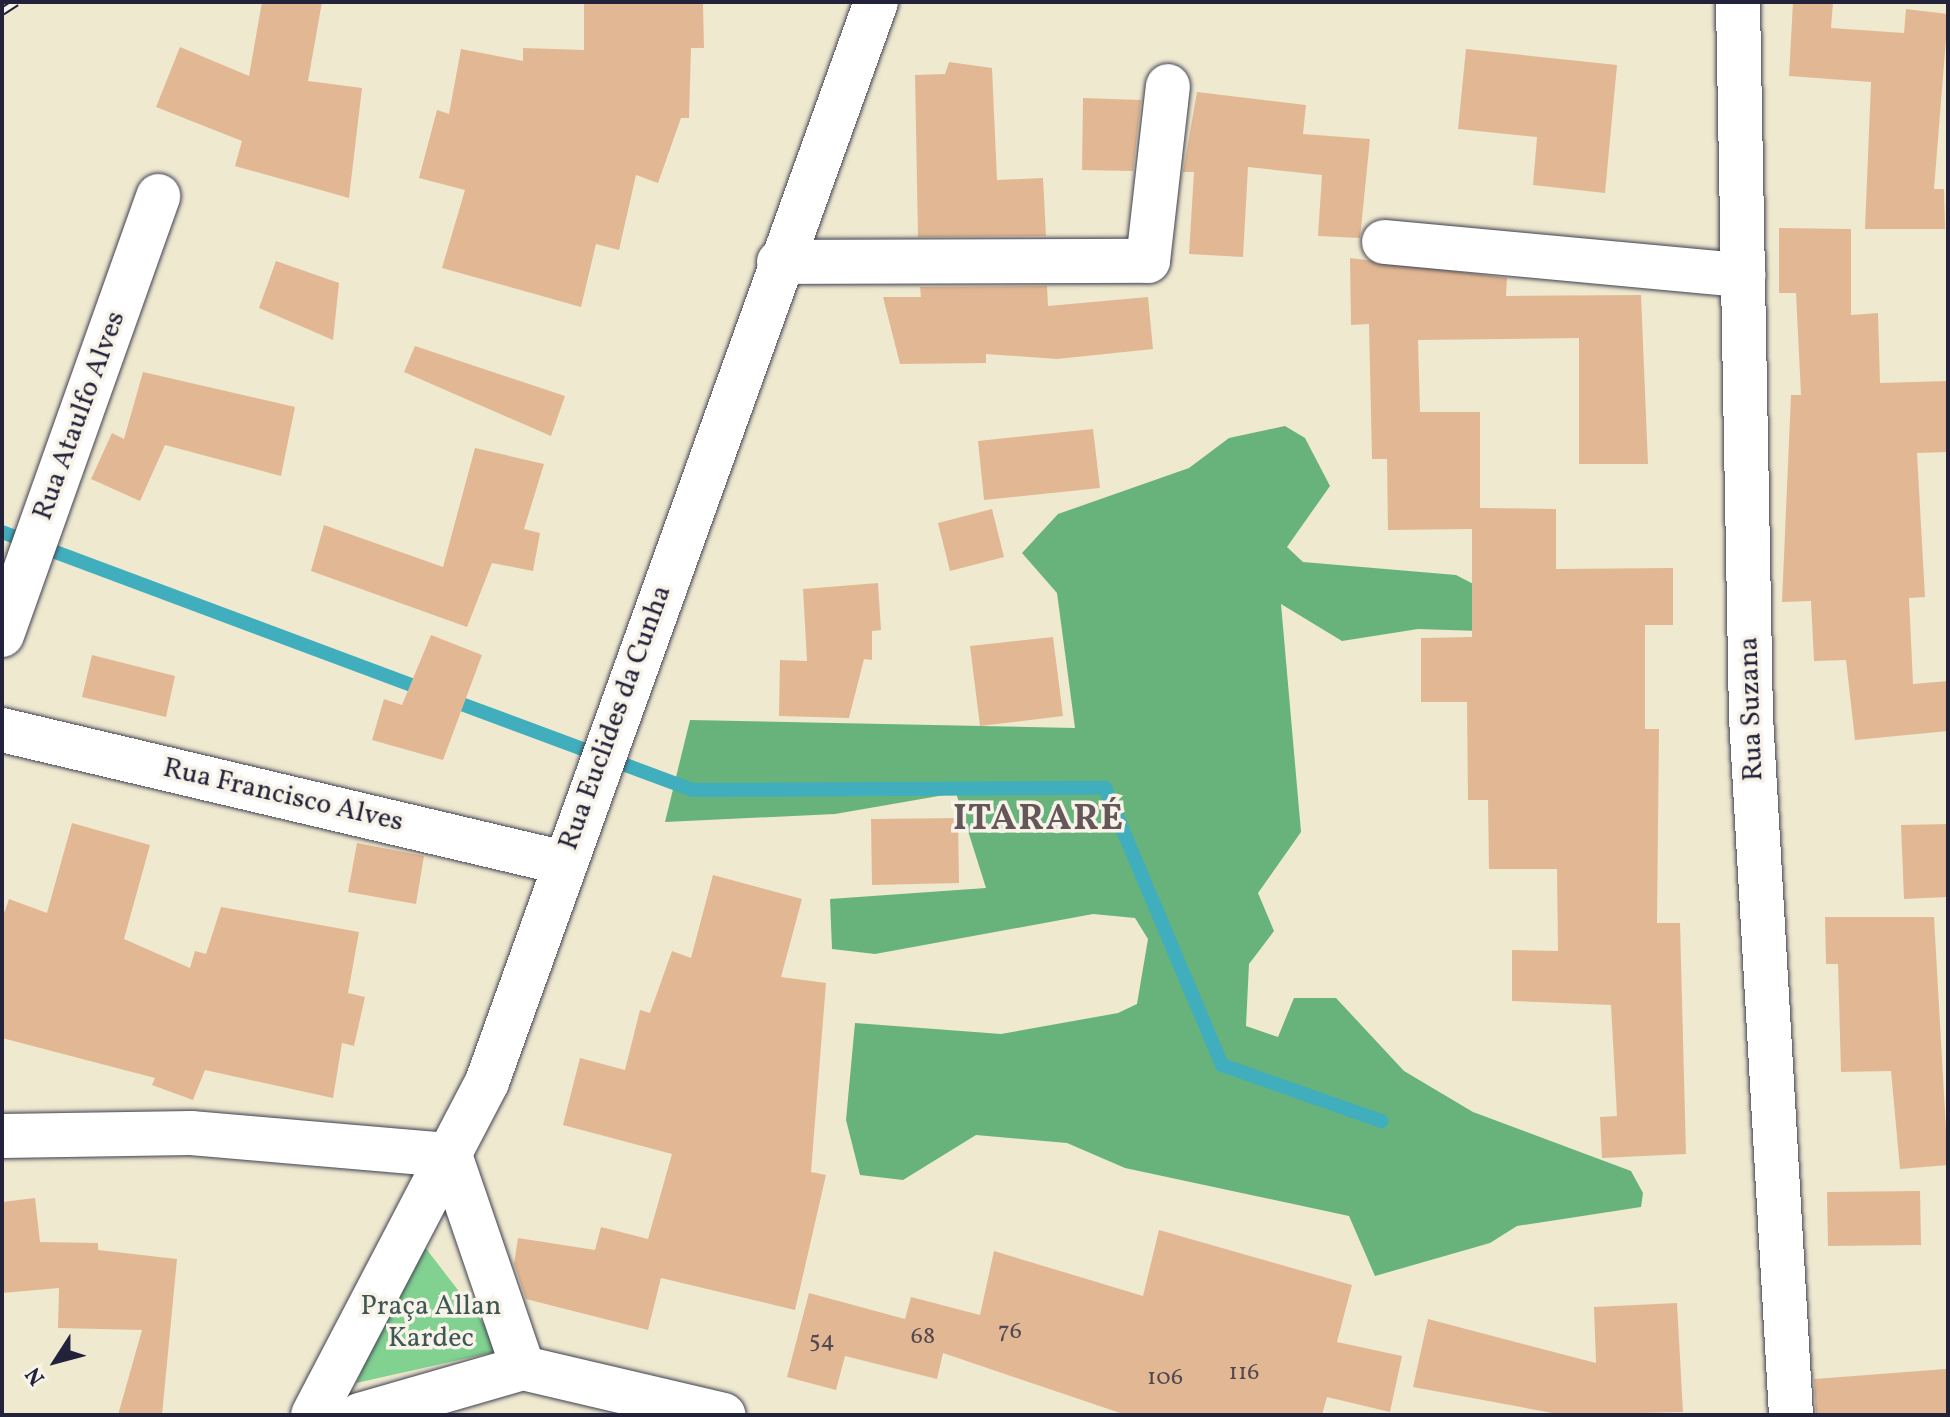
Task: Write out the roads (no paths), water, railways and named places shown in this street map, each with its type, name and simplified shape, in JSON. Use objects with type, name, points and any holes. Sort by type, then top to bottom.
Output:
[{"type":"street","name":"Rua Euclides da Cunha","points":[[313,1415],[487,1082],[779,262],[876,2]]},
{"type":"street","name":"Rua Suzana","points":[[1738,2],[1751,717],[1791,1415]]},
{"type":"street","points":[[779,262],[1148,261],[1168,86]]},
{"type":"street","name":"Rua Ataulfo Alves","points":[[2,635],[158,196]]},
{"type":"street","points":[[1384,242],[1743,275]]},
{"type":"street","name":"Rua Francisco Alves","points":[[2,730],[564,863]]},
{"type":"street","points":[[2,1136],[191,1133],[450,1155],[523,1368]]},
{"type":"street","points":[[360,1415],[523,1368],[724,1415]]},
{"type":"waterway","points":[[2,532],[425,690]]},
{"type":"waterway","points":[[448,699],[693,790],[1105,788],[1222,1065],[1381,1121]]},
{"type":"railway","points":[[2,11],[16,2]]},
{"type":"district","name":"ITARARÉ","points":[[1039,821]]},
{"type":"park label","name":"Praça Allan Kardec","points":[[431,1323]]}]
